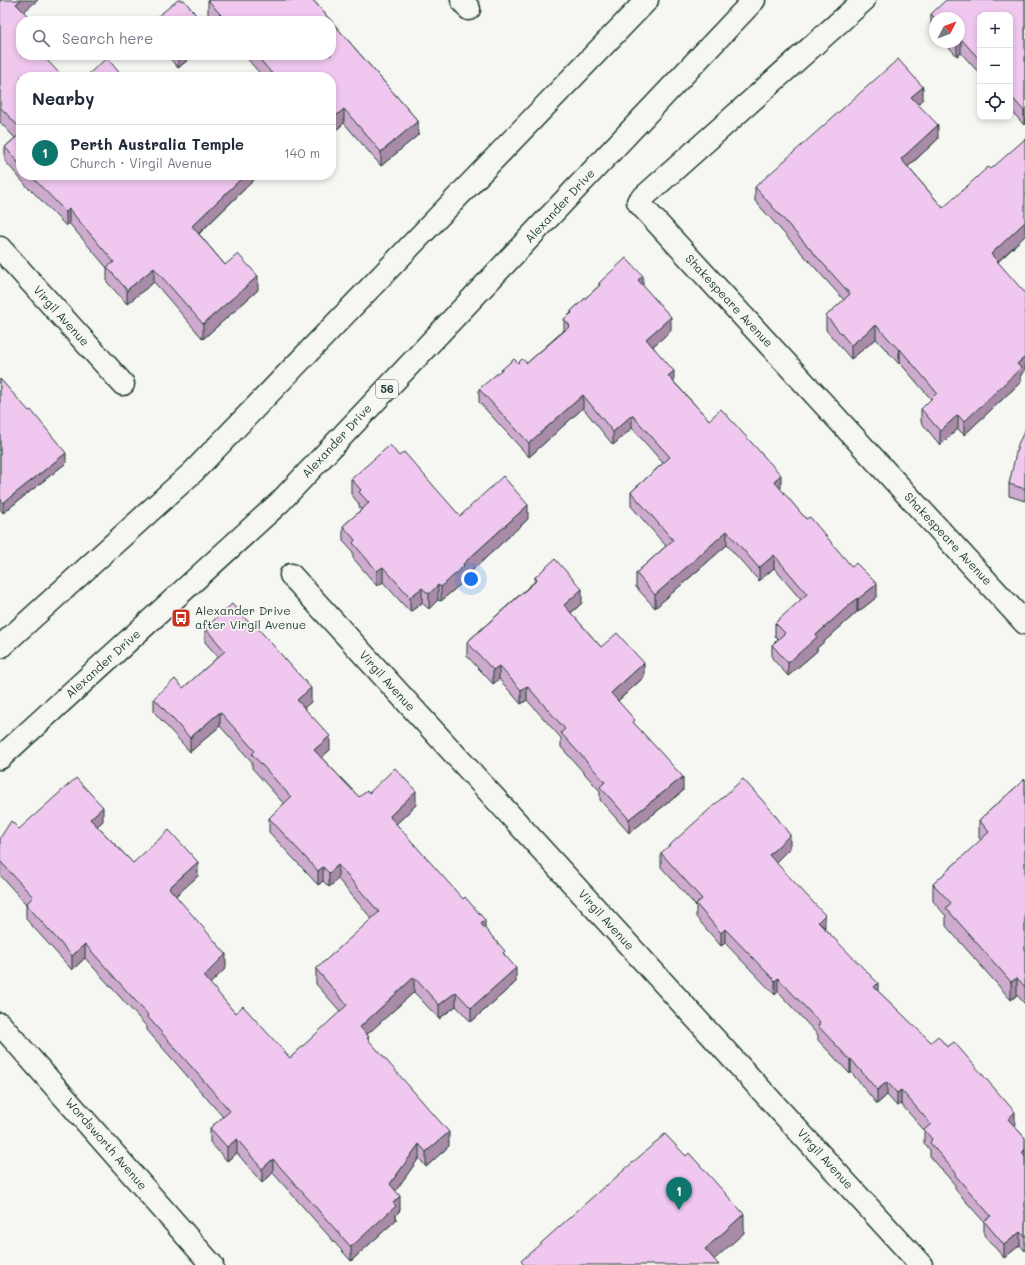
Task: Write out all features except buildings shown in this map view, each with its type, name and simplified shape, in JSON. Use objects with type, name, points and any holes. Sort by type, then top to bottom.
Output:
[{"type":"street","points":[[0,647],[193,472],[647,0]]},
{"type":"street","name":"Alexander Drive","points":[[0,758],[279,503],[754,0]]},
{"type":"street","name":"Shakespeare Avenue","points":[[864,0],[638,202],[1025,622]]},
{"type":"street","name":"Virgil Avenue","points":[[0,248],[123,384]]},
{"type":"street","name":"Virgil Avenue","points":[[290,575],[921,1265]]},
{"type":"street","name":"Wordsworth Avenue","points":[[0,1024],[212,1265]]},
{"type":"place","name":"Alexander Drive after Virgil Avenue","points":[[181,618]]},
{"type":"place","name":"Perth Australia Temple","points":[[679,1210]]}]
